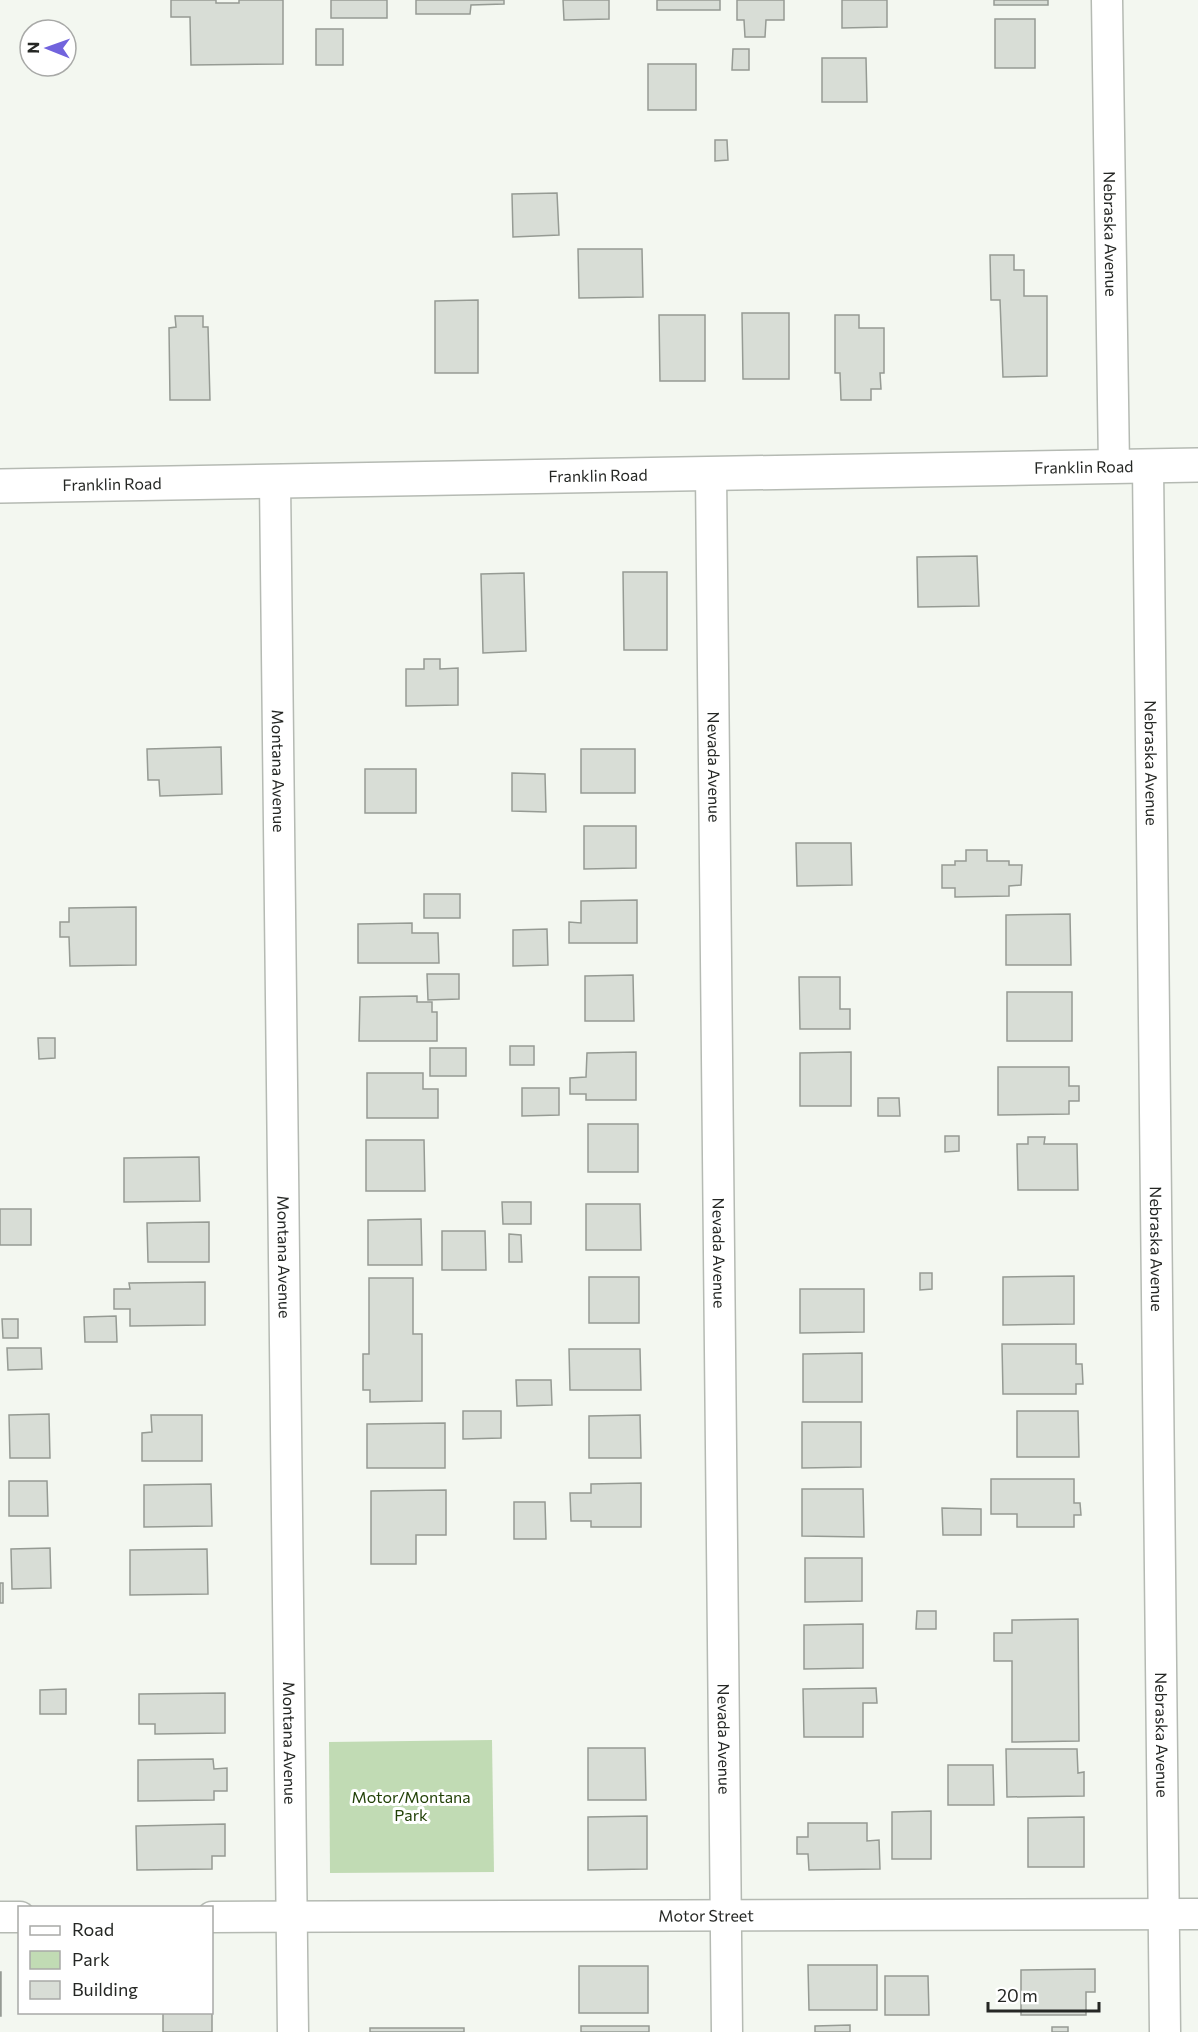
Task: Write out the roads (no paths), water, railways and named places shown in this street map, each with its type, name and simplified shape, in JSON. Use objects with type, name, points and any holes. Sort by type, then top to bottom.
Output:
[{"type":"street","name":"Nebraska Avenue","points":[[1107,0],[1114,467]]},
{"type":"street","name":"Franklin Road","points":[[0,486],[1198,465]]},
{"type":"street","name":"Nebraska Avenue","points":[[1148,466],[1165,2032]]},
{"type":"street","name":"Nevada Avenue","points":[[711,473],[727,2032]]},
{"type":"street","name":"Montana Avenue","points":[[275,481],[293,2032]]},
{"type":"street","name":"Motor Street","points":[[213,1917],[1198,1914]]},
{"type":"street","points":[[0,1917],[18,1917]]},
{"type":"park label","name":"Motor/Montana Park","points":[[411,1806]]}]
